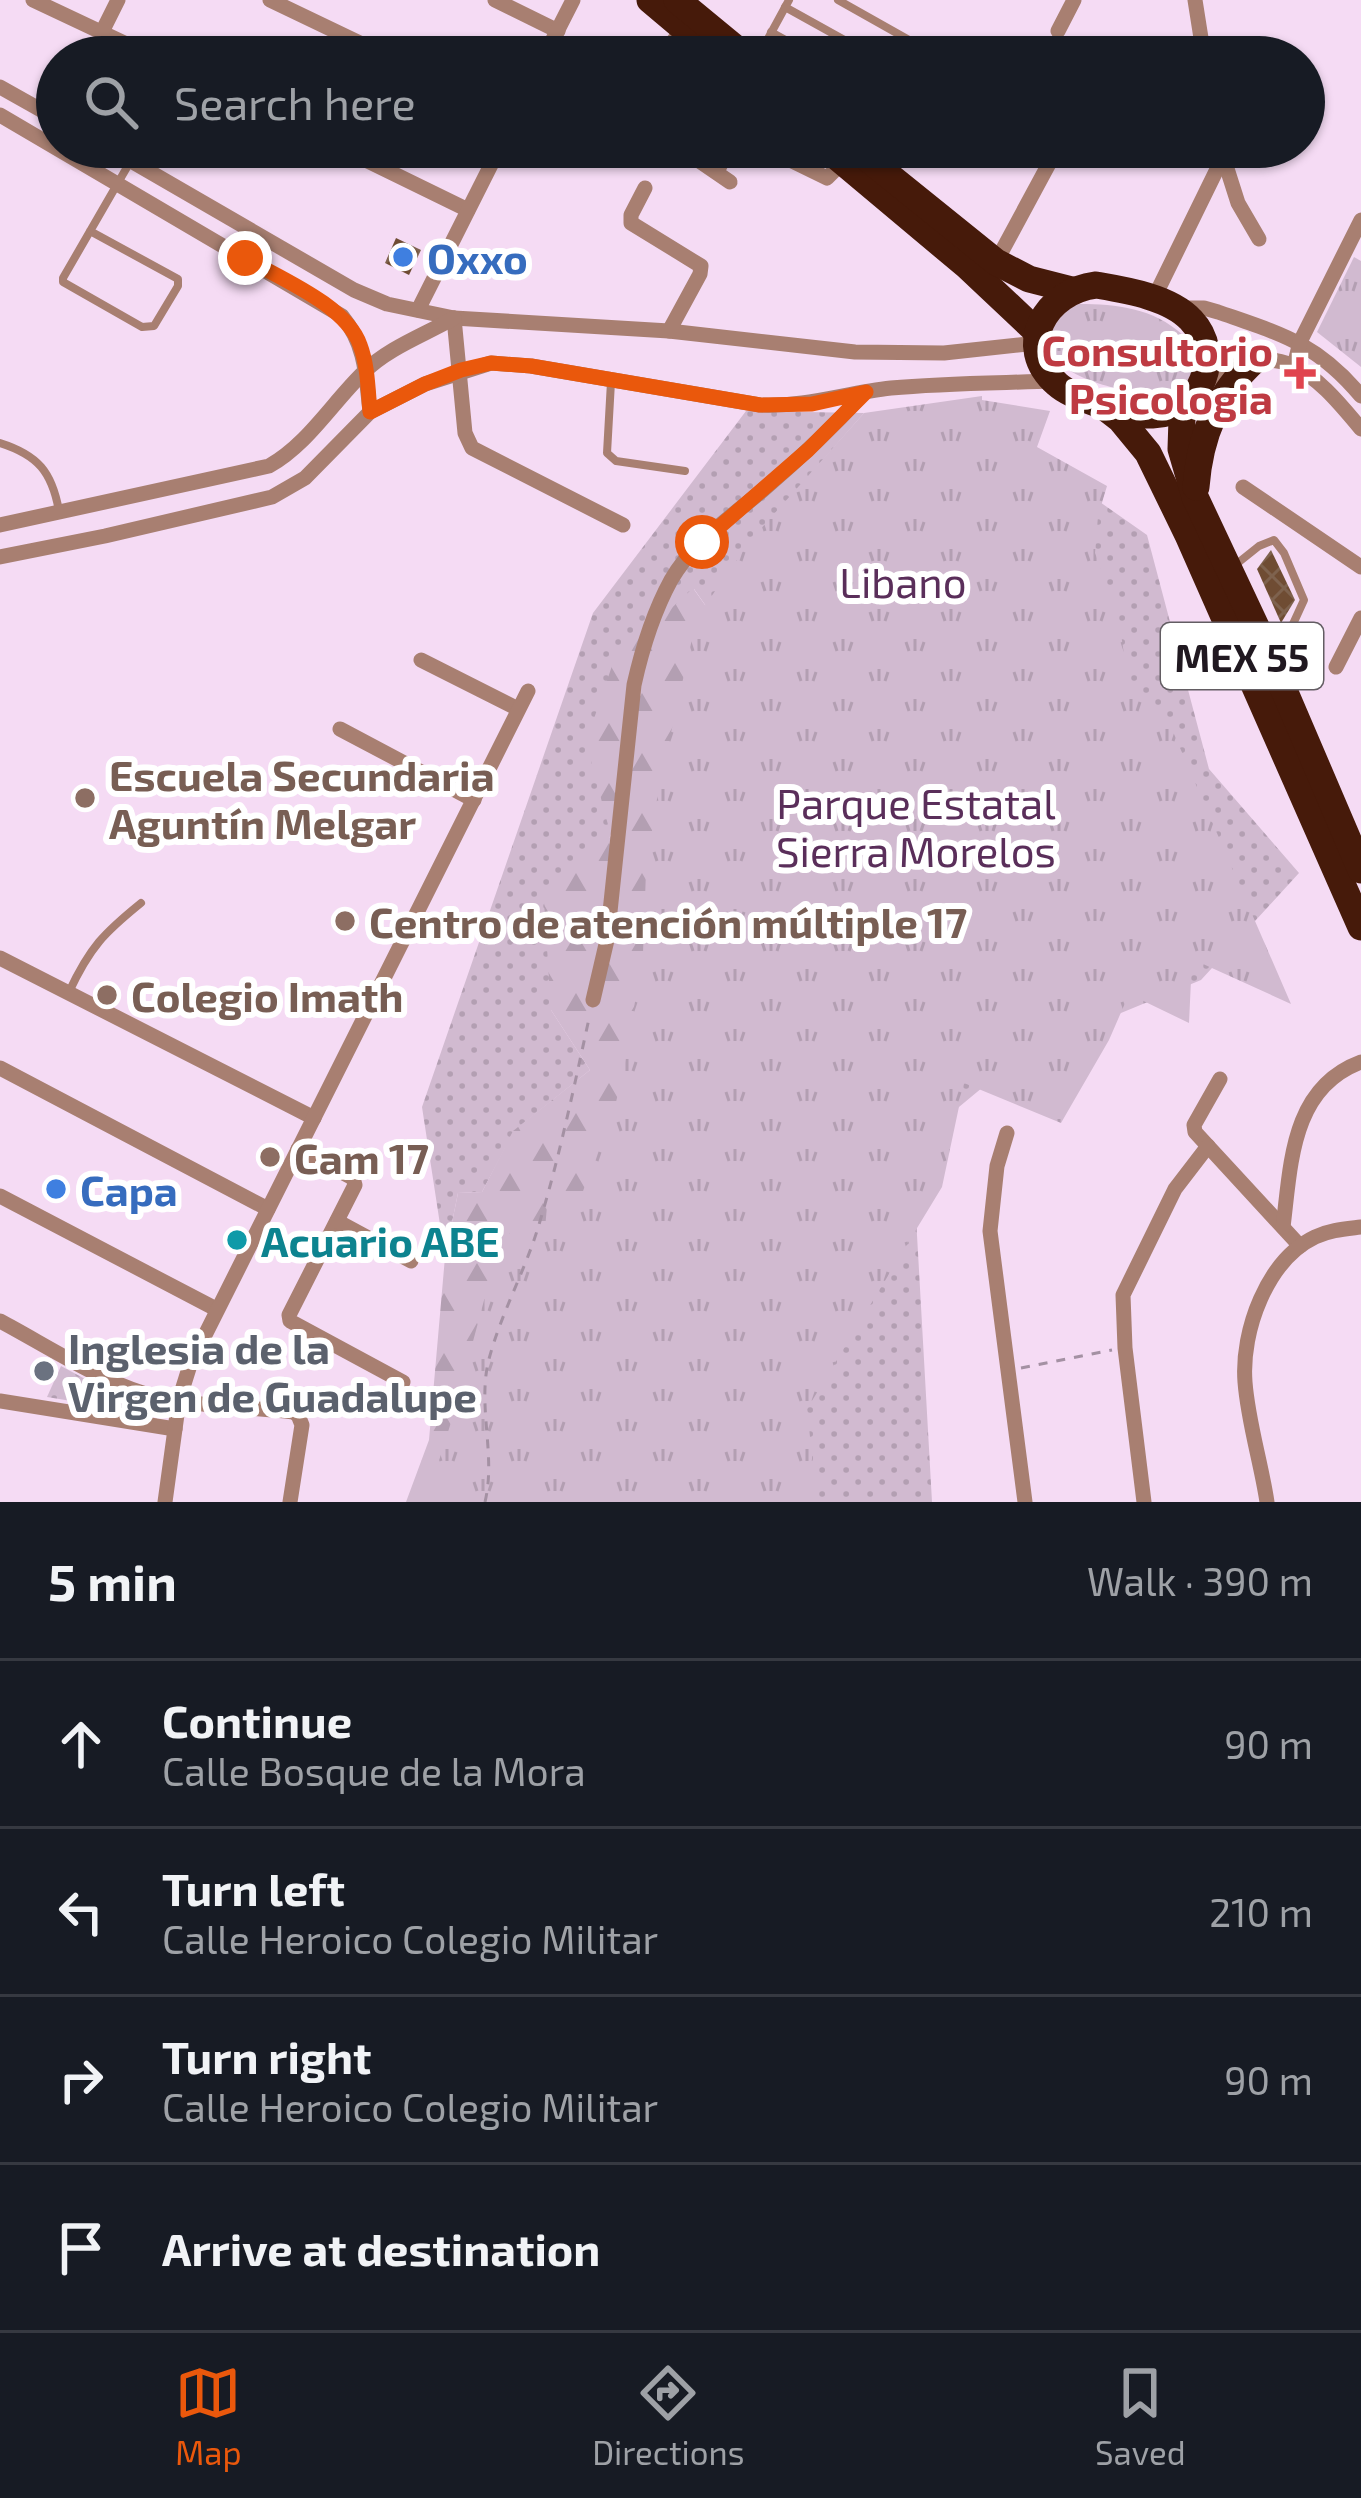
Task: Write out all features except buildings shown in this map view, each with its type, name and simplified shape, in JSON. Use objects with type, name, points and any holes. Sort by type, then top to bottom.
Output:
[{"type":"highway","points":[[650,0],[714,36]]},
{"type":"highway","points":[[679,13],[699,36]]},
{"type":"highway","points":[[859,168],[979,277],[1036,337]]},
{"type":"highway","points":[[864,168],[996,262],[1029,279],[1072,290]]},
{"type":"highway","points":[[1096,285],[1165,304],[1194,322],[1206,345],[1207,366],[1194,395],[1164,414],[1151,416],[1074,395],[1053,381],[1037,355],[1036,337],[1054,302],[1072,290],[1096,285]]},
{"type":"highway","points":[[1195,497],[1208,423],[1230,385],[1256,359]]},
{"type":"highway","name":"MEX 55","points":[[1194,395],[1182,419],[1181,449],[1195,497],[1266,647],[1361,870]]},
{"type":"highway","name":"MEX 55","points":[[1098,402],[1120,419],[1148,453],[1361,927]]},
{"type":"street","points":[[33,0],[110,36]]},
{"type":"street","points":[[102,32],[118,0]]},
{"type":"street","points":[[270,0],[345,36]]},
{"type":"street","points":[[495,0],[557,31]]},
{"type":"street","points":[[554,36],[573,0]]},
{"type":"street","points":[[1058,31],[1074,0]]},
{"type":"street","points":[[1195,0],[1201,36]]},
{"type":"street","points":[[0,87],[36,107]]},
{"type":"street","points":[[0,115],[36,136]]},
{"type":"street","points":[[91,168],[342,316],[362,347],[370,412]]},
{"type":"street","points":[[144,168],[371,299],[454,318],[669,331],[881,354],[944,353],[1036,337]]},
{"type":"street","points":[[383,168],[468,209]]},
{"type":"street","points":[[418,310],[489,168]]},
{"type":"street","points":[[807,168],[827,178],[832,168]]},
{"type":"street","points":[[996,262],[1047,168]]},
{"type":"street","points":[[1216,168],[1165,304],[1204,308],[1300,342],[1330,363],[1361,396]]},
{"type":"street","points":[[1227,168],[1238,202],[1259,239]]},
{"type":"street","points":[[645,188],[631,223],[701,266],[669,331]]},
{"type":"street","points":[[1294,366],[1300,342],[1361,220]]},
{"type":"street","points":[[245,258],[258,234]]},
{"type":"street","points":[[0,525],[269,466],[298,445],[366,370],[454,318]]},
{"type":"street","points":[[454,318],[465,433],[472,448],[623,525]]},
{"type":"street","points":[[1194,395],[1221,372],[1256,359],[1294,366],[1318,380],[1361,429]]},
{"type":"street","points":[[0,557],[272,497],[305,478],[370,412],[461,370],[491,363],[760,405],[812,404],[906,387],[1053,381]]},
{"type":"street","points":[[593,1000],[607,940],[634,685],[660,604],[672,579],[702,542],[808,450],[866,392]]},
{"type":"street","points":[[1243,487],[1361,568]]},
{"type":"street","points":[[1336,667],[1361,618]]},
{"type":"street","points":[[421,660],[518,709]]},
{"type":"street","points":[[165,1502],[179,1400],[190,1365],[528,691]]},
{"type":"street","points":[[340,729],[474,800]]},
{"type":"street","points":[[0,958],[314,1118]]},
{"type":"street","points":[[1283,1227],[1298,1126],[1308,1105],[1335,1075],[1361,1062]]},
{"type":"street","points":[[0,1069],[268,1209]]},
{"type":"street","points":[[1220,1079],[1194,1125],[1195,1132],[1300,1246]]},
{"type":"street","points":[[1007,1133],[994,1183],[990,1231],[1024,1502]]},
{"type":"street","points":[[1144,1502],[1122,1304],[1126,1285],[1175,1190],[1208,1146]]},
{"type":"street","points":[[298,1149],[352,1178],[354,1189],[290,1321],[403,1382]]},
{"type":"street","points":[[0,1196],[216,1309]]},
{"type":"street","points":[[338,1221],[411,1261]]},
{"type":"street","points":[[1267,1502],[1245,1383],[1249,1335],[1282,1263],[1300,1246],[1336,1230],[1361,1227]]},
{"type":"street","points":[[0,1321],[130,1388],[179,1400],[298,1415],[302,1425],[290,1502]]},
{"type":"street","points":[[0,1401],[175,1429]]},
{"type":"lane","points":[[838,0],[903,36]]},
{"type":"lane","points":[[769,36],[787,3],[841,36]]},
{"type":"lane","points":[[771,32],[778,36]]},
{"type":"lane","points":[[90,231],[178,279],[154,326],[142,327],[64,285],[64,278],[90,231],[125,168]]},
{"type":"lane","points":[[611,380],[608,457],[686,471]]},
{"type":"lane","points":[[0,443],[28,455],[46,470],[59,512]]},
{"type":"lane","points":[[1229,570],[1274,540],[1291,568],[1304,600],[1292,624],[1266,647]]},
{"type":"lane","points":[[69,993],[102,935],[141,903]]},
{"type":"path","points":[[485,1502],[490,1462],[488,1363],[564,1137],[593,1000]]},
{"type":"path","points":[[1007,1370],[1125,1348]]},
{"type":"green space","points":[[1354,257],[1361,261],[1361,367],[1317,332]]},
{"type":"green space","points":[[1079,304],[1134,309],[1183,335],[1194,359],[1185,384],[1170,394],[1142,393],[1069,370],[1051,349],[1049,335],[1056,319]]},
{"type":"green space","name":"Parque Estatal Sierra Morelos","points":[[982,396],[982,400],[1050,411],[1037,447],[1107,486],[1095,553],[1118,613],[1127,675],[1174,734],[1291,1004],[1192,959],[1189,1023],[1129,994],[1109,1040],[1061,1123],[964,1083],[942,1187],[807,1409],[817,1502],[426,1502],[501,1237],[518,1230],[545,1229],[547,1206],[576,1210],[616,1102],[643,953],[646,871],[659,786],[697,617],[750,541],[864,413]]},
{"type":"green space","name":"Parque Estatal Sierra Morelos","points":[[746,411],[864,413],[780,509],[1017,444],[1147,535],[1209,769],[1299,873],[1201,980],[1024,1053],[912,1146],[932,1502],[694,1502],[727,636],[694,589],[551,1010],[590,1070],[514,1131],[482,1192],[458,1193],[445,1257],[422,1107],[593,613]]},
{"type":"green space","points":[[693,588],[727,636],[694,1502],[406,1502],[429,1440],[445,1257],[458,1193],[482,1192],[513,1131],[590,1070],[551,1010],[544,901],[611,836],[586,742],[613,663]]},
{"type":"green space","points":[[61,1366],[150,1414],[47,1397]]},
{"type":"place","name":"Oxxo","points":[[403,257]]},
{"type":"place","name":"Consultorio Psicologia","points":[[1300,373]]},
{"type":"place","name":"Escuela Secundaria Aguntín Melgar","points":[[85,798]]},
{"type":"place","name":"Centro de atención múltiple 17","points":[[345,921]]},
{"type":"place","name":"Colegio Imath","points":[[107,995]]},
{"type":"place","name":"Cam 17","points":[[270,1157]]},
{"type":"place","name":"Capa","points":[[56,1189]]},
{"type":"place","name":"Acuario ABE","points":[[237,1240]]},
{"type":"place","name":"Inglesia de la Virgen de Guadalupe","points":[[44,1371]]},
{"type":"route","points":[[245,258],[342,316],[362,347],[370,412],[425,384],[491,363],[760,405],[812,404],[866,392],[808,450],[702,542]]},
{"type":"park label","name":"Libano","points":[[903,581]]}]
